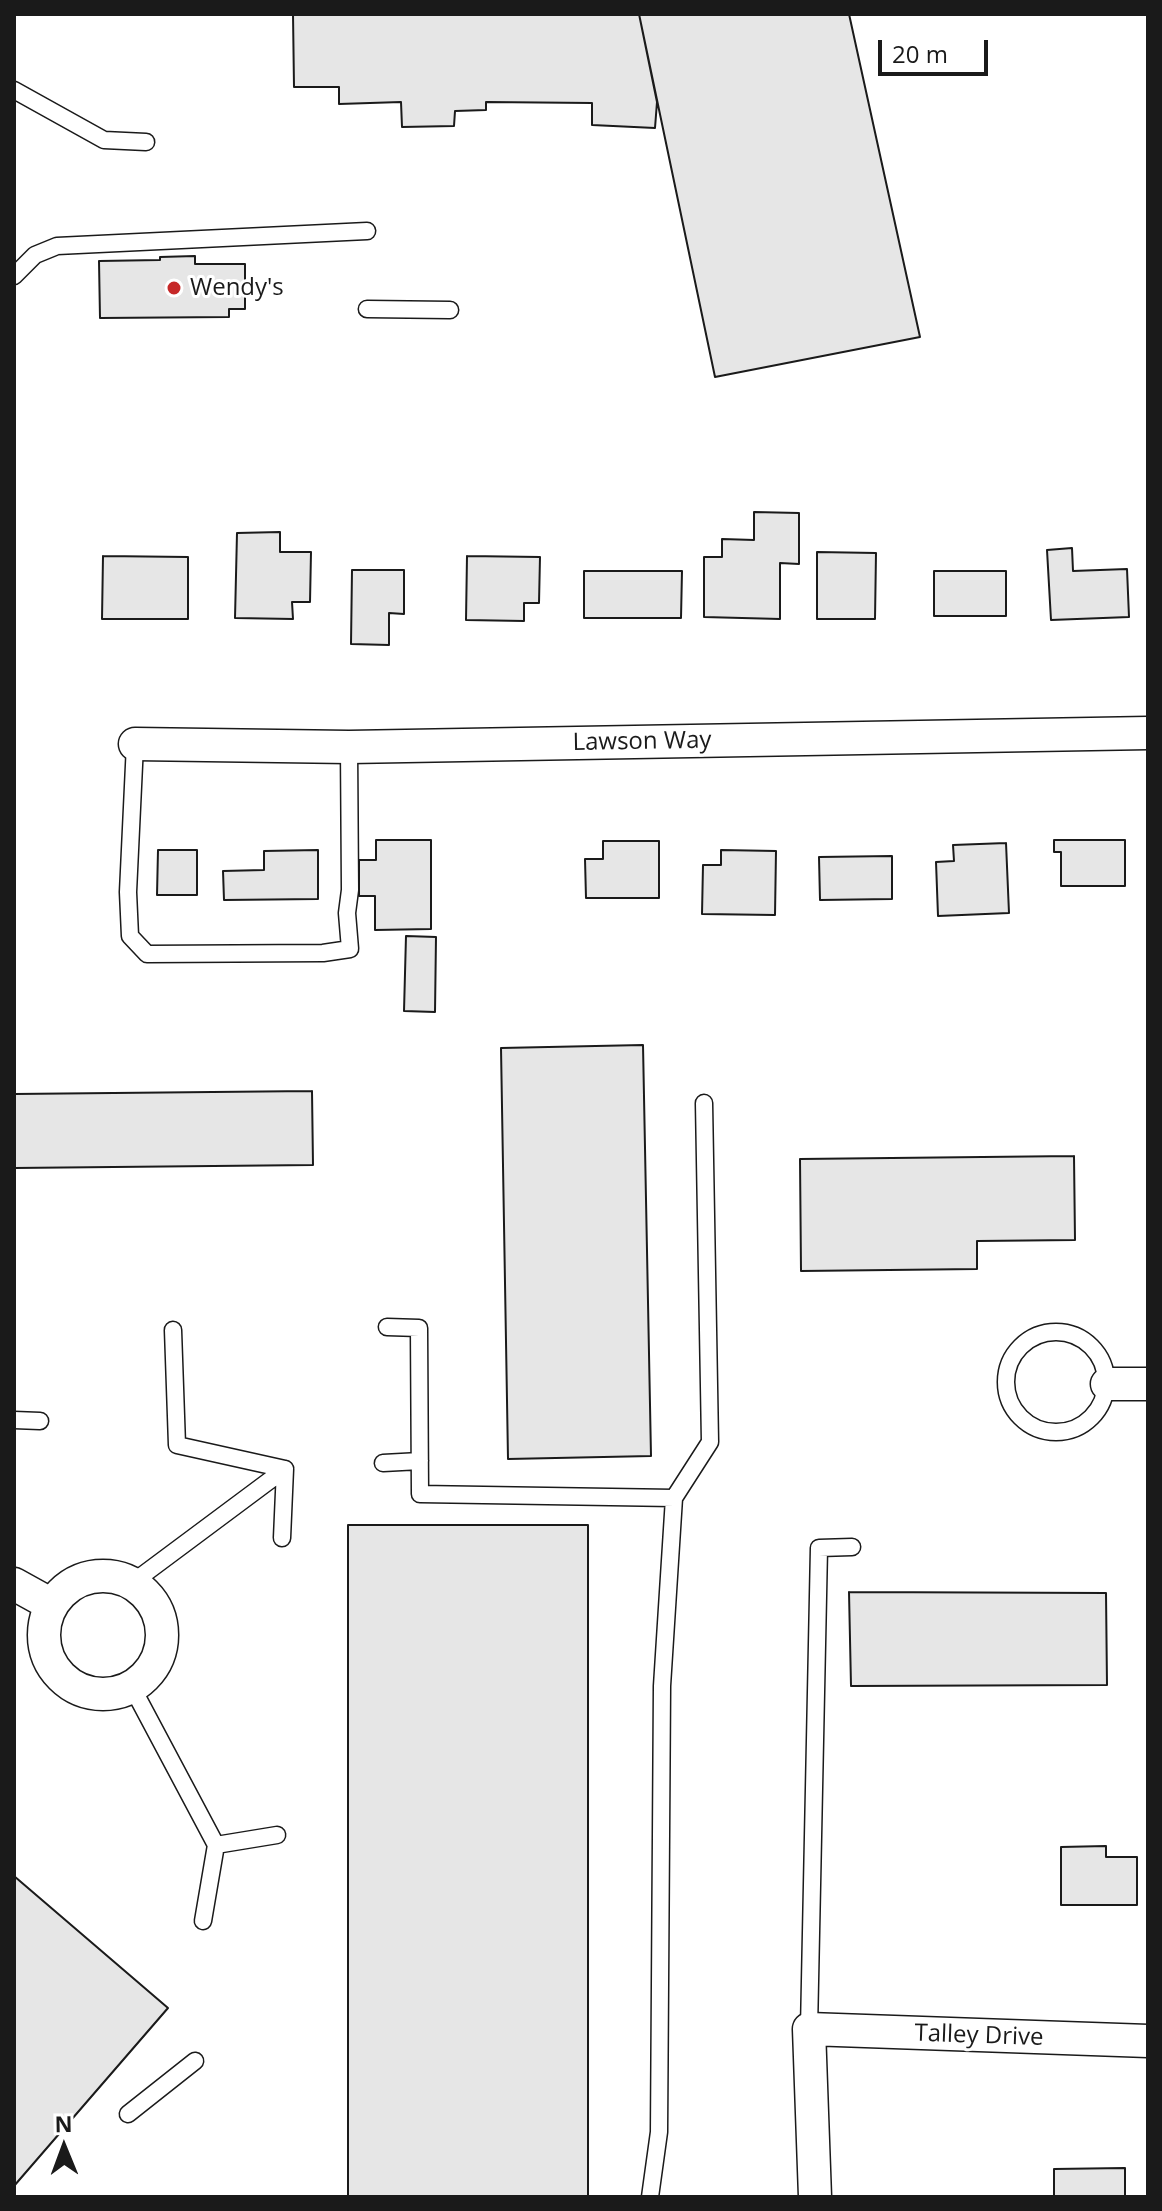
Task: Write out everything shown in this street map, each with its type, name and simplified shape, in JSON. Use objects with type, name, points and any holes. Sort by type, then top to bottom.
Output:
[{"type":"street","name":"Lawson Way","points":[[135,744],[349,747],[1148,733]]},
{"type":"street","points":[[1107,1384],[1148,1384]]},
{"type":"street","points":[[87,1578],[118,1578],[132,1583],[145,1592],[157,1609],[163,1638],[159,1658],[153,1668],[132,1687],[112,1694],[84,1692],[65,1681],[48,1657],[44,1644],[45,1625],[52,1605],[65,1590],[87,1578]]},
{"type":"street","points":[[14,1584],[52,1605]]},
{"type":"street","points":[[809,2029],[815,2197]]},
{"type":"street","name":"Talley Drive","points":[[809,2029],[1148,2041]]},
{"type":"lane","points":[[14,90],[104,140],[146,142]]},
{"type":"lane","points":[[14,276],[35,255],[57,246],[367,231]]},
{"type":"lane","points":[[367,309],[450,310]]},
{"type":"lane","points":[[135,744],[128,892],[130,936],[147,954],[323,953],[350,949],[347,913],[350,890],[349,747]]},
{"type":"lane","points":[[650,2197],[659,2132],[662,1686],[674,1498],[710,1442],[704,1103]]},
{"type":"lane","points":[[387,1327],[419,1328],[420,1494],[674,1498]]},
{"type":"lane","points":[[173,1330],[177,1445],[285,1469]]},
{"type":"lane","points":[[1064,1332],[1087,1342],[1102,1360],[1107,1384],[1101,1408],[1083,1425],[1060,1433],[1036,1429],[1017,1414],[1006,1392],[1007,1367],[1020,1346],[1040,1333],[1064,1332]]},
{"type":"lane","points":[[14,1420],[40,1421]]},
{"type":"lane","points":[[383,1463],[420,1461]]},
{"type":"lane","points":[[282,1538],[285,1469]]},
{"type":"lane","points":[[132,1583],[285,1469]]},
{"type":"lane","points":[[809,2029],[819,1548],[852,1547]]},
{"type":"lane","points":[[132,1687],[216,1845],[203,1921]]},
{"type":"lane","points":[[216,1845],[277,1835]]},
{"type":"lane","points":[[128,2114],[195,2061]]},
{"type":"building","points":[[293,14],[639,14],[657,102],[655,128],[592,125],[592,103],[486,102],[486,110],[455,111],[454,126],[402,127],[401,102],[339,104],[339,87],[294,87]]},
{"type":"building","points":[[639,14],[849,14],[920,337],[715,377]]},
{"type":"building","points":[[195,256],[195,264],[245,264],[245,309],[229,309],[229,317],[100,318],[99,261]]},
{"type":"building","points":[[754,512],[799,513],[799,564],[780,563],[780,619],[704,617],[704,557],[722,557],[722,539],[754,540]]},
{"type":"building","points":[[280,532],[280,552],[311,552],[310,602],[292,602],[293,619],[235,618],[237,533]]},
{"type":"building","points":[[1072,548],[1073,571],[1127,569],[1129,617],[1051,620],[1047,550]]},
{"type":"building","points":[[817,552],[876,553],[875,619],[817,619]]},
{"type":"building","points":[[103,556],[188,557],[188,619],[102,619]]},
{"type":"building","points":[[467,556],[540,557],[539,603],[524,603],[524,621],[466,620]]},
{"type":"building","points":[[352,570],[404,570],[404,614],[389,613],[389,645],[351,644]]},
{"type":"building","points":[[584,571],[682,571],[681,618],[584,618]]},
{"type":"building","points":[[934,571],[1006,571],[1006,616],[934,616]]},
{"type":"building","points":[[376,840],[431,840],[431,929],[375,930],[375,896],[359,896],[359,860],[376,860]]},
{"type":"building","points":[[1054,840],[1125,840],[1125,886],[1061,886],[1061,852],[1054,852]]},
{"type":"building","points":[[603,841],[659,841],[659,898],[586,898],[585,859],[603,859]]},
{"type":"building","points":[[1006,843],[1009,913],[938,916],[936,862],[954,861],[953,845]]},
{"type":"building","points":[[158,850],[197,850],[197,895],[157,895]]},
{"type":"building","points":[[318,850],[318,899],[224,900],[223,871],[264,870],[264,851]]},
{"type":"building","points":[[721,850],[776,851],[775,915],[702,914],[703,865],[721,865]]},
{"type":"building","points":[[892,856],[892,899],[820,900],[819,857]]},
{"type":"building","points":[[406,936],[436,937],[435,1012],[404,1011]]},
{"type":"building","points":[[643,1045],[651,1456],[508,1459],[501,1048]]},
{"type":"building","points":[[312,1091],[313,1165],[14,1168],[14,1094]]},
{"type":"building","points":[[1074,1156],[1075,1240],[977,1241],[977,1269],[801,1271],[800,1159]]},
{"type":"building","points":[[348,1525],[588,1525],[588,2197],[348,2197]]},
{"type":"building","points":[[849,1592],[1106,1593],[1107,1685],[851,1686]]},
{"type":"building","points":[[1106,1846],[1106,1857],[1137,1857],[1137,1905],[1061,1905],[1061,1847]]},
{"type":"building","points":[[14,1876],[168,2008],[14,2186]]},
{"type":"building","points":[[1125,2168],[1125,2197],[1054,2197],[1054,2169]]},
{"type":"place","name":"Wendy's","points":[[174,288]]}]
